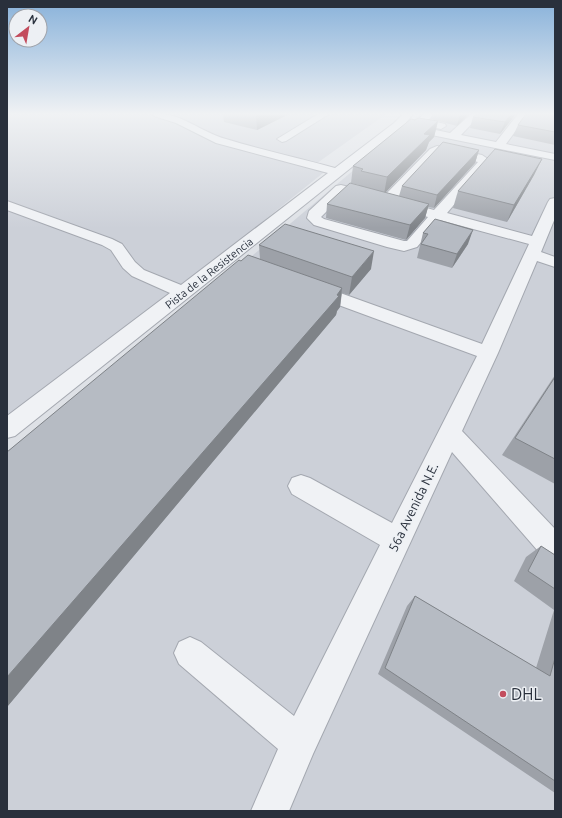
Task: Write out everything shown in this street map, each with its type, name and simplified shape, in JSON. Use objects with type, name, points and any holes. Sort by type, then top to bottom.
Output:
[{"type":"street","points":[[263,152],[338,172]]},
{"type":"street","name":"Pista de la Resistencia","points":[[7,429],[362,152]]},
{"type":"street","points":[[387,201],[433,152]]},
{"type":"street","points":[[457,152],[483,158],[485,161],[438,215],[412,244],[404,246],[392,244],[319,222],[314,218],[314,214],[341,189],[438,215],[542,253]]},
{"type":"street","points":[[528,152],[551,157]]},
{"type":"street","name":"56a Avenida N.E.","points":[[270,811],[299,743],[449,432],[488,353],[542,253],[555,202]]},
{"type":"street","points":[[7,205],[107,242],[117,247],[129,265],[138,274],[184,292]]},
{"type":"street","points":[[296,284],[488,353]]},
{"type":"street","points":[[449,432],[555,549]]},
{"type":"street","points":[[301,486],[397,540]]},
{"type":"street","points":[[190,653],[299,743]]},
{"type":"shaded area","points":[[7,152],[332,152],[313,166],[328,169],[7,427]]},
{"type":"shaded area","points":[[375,152],[555,152],[555,811],[7,811],[7,463]]},
{"type":"building","points":[[370,152],[412,152],[387,177],[361,171],[363,169],[353,166]]},
{"type":"building","points":[[434,152],[477,152],[437,195],[402,186]]},
{"type":"building","points":[[492,152],[510,152],[542,159],[514,205],[458,191]]},
{"type":"building","points":[[350,183],[429,204],[410,225],[327,204]]},
{"type":"building","points":[[435,219],[473,230],[457,254],[421,244],[428,234],[423,233]]},
{"type":"building","points":[[285,224],[374,251],[352,277],[259,245]]},
{"type":"building","points":[[248,255],[342,288],[337,295],[339,296],[7,677],[7,452],[239,260],[241,261]]},
{"type":"building","points":[[555,377],[555,459],[515,438]]},
{"type":"building","points":[[541,546],[555,555],[555,589],[528,571]]},
{"type":"building","points":[[415,596],[550,676],[555,658],[555,781],[385,668]]},
{"type":"place","name":"DHL","points":[[503,694]]}]
